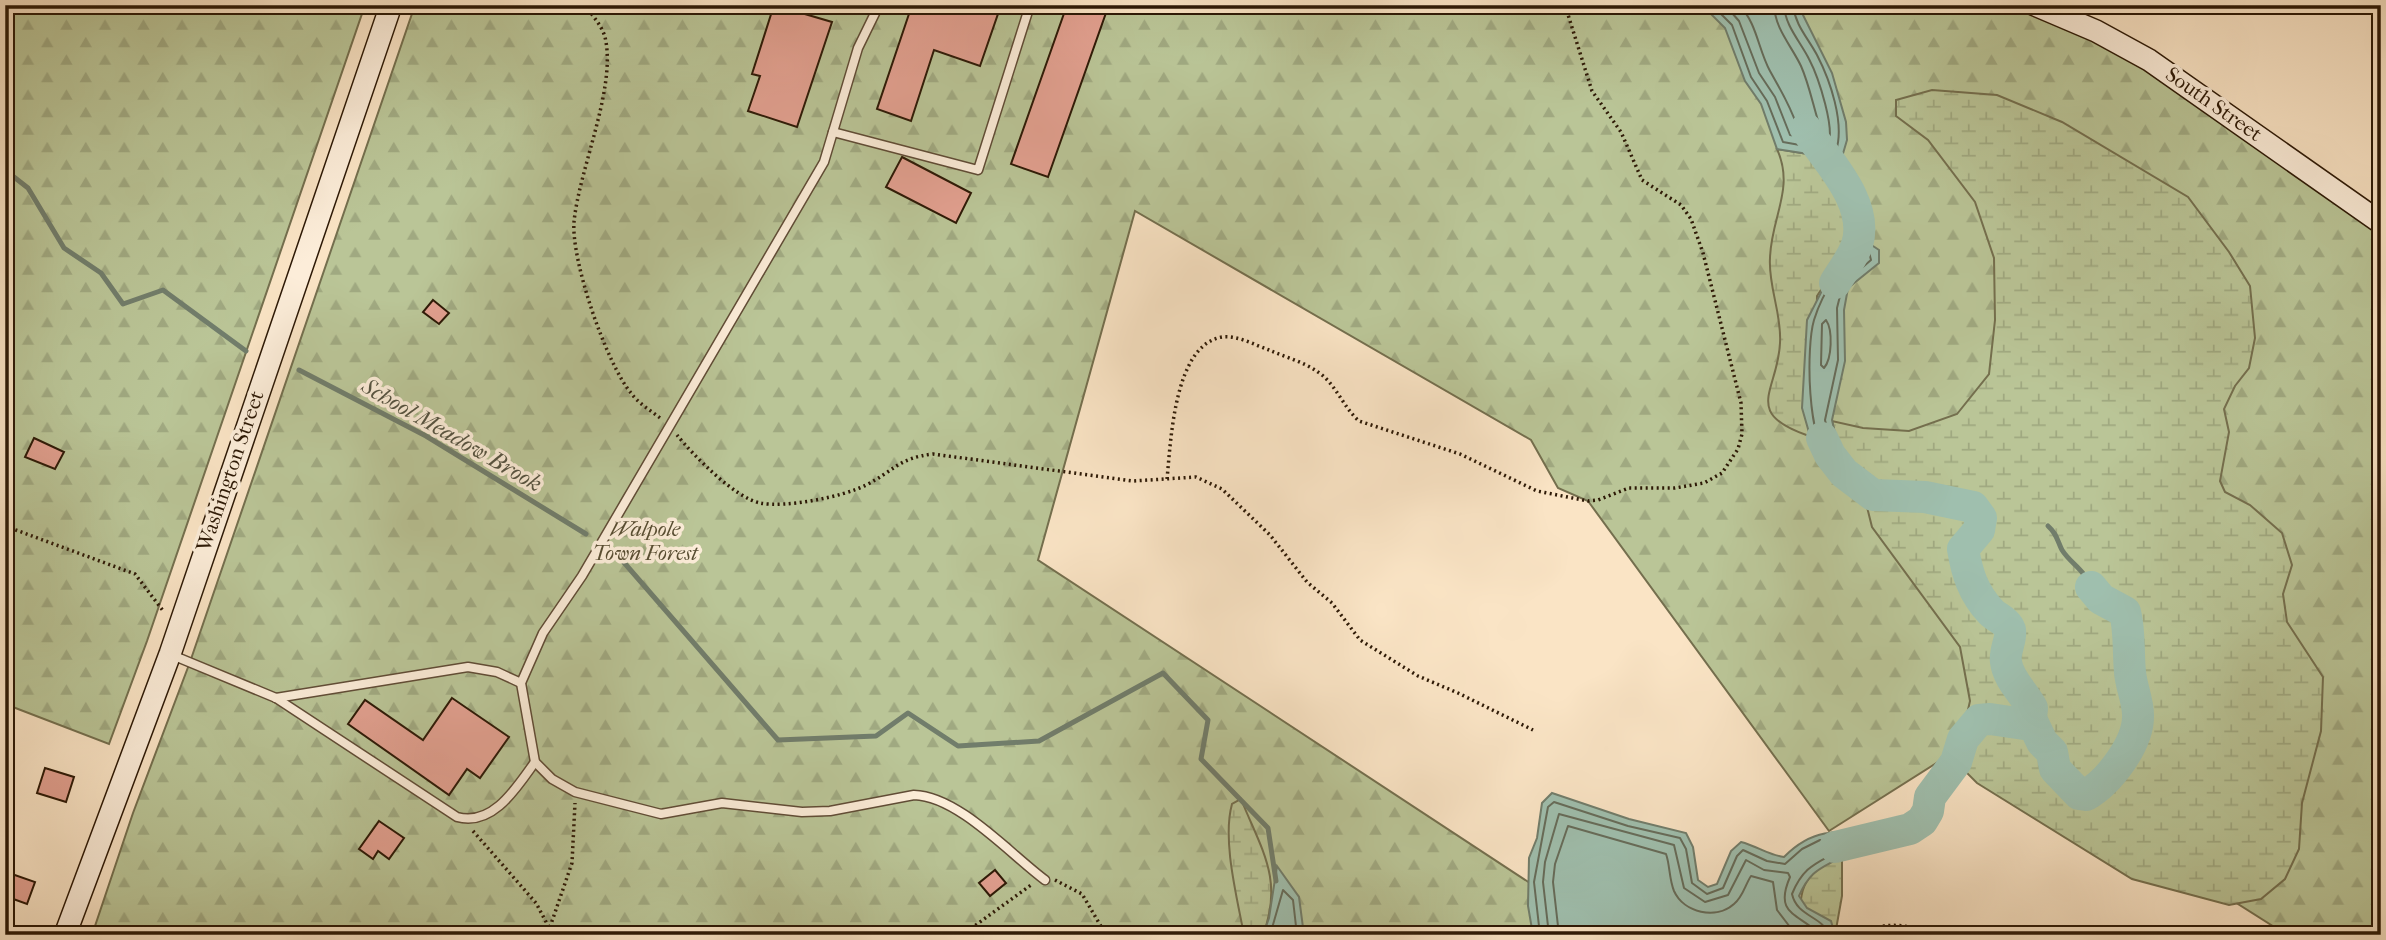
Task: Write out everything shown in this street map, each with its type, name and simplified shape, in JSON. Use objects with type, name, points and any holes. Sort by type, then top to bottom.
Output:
[{"type":"main road","name":"Washington Street","points":[[65,935],[170,654],[391,5]]},
{"type":"main road","name":"South Street","points":[[2035,5],[2096,31],[2149,60],[2381,223]]},
{"type":"lane","points":[[879,5],[858,48],[824,162],[582,576],[543,633],[521,683],[535,762],[552,779],[575,792],[661,814],[722,803],[821,811],[914,795],[928,796],[958,810],[1045,880]]},
{"type":"lane","points":[[833,132],[978,170],[1030,5]]},
{"type":"lane","points":[[170,654],[276,698],[447,813],[463,819],[476,819],[490,813],[535,762]]},
{"type":"lane","points":[[276,698],[468,667],[497,672],[521,683]]},
{"type":"path","points":[[585,5],[605,36],[606,56],[597,116],[577,198],[575,242],[611,360],[632,395],[669,425],[689,449],[738,492],[760,503],[830,499],[866,485],[908,457],[933,454],[1133,481],[1196,477],[1222,489],[1270,535],[1307,582],[1332,603],[1360,640],[1418,676],[1533,730]]},
{"type":"path","points":[[1167,479],[1174,411],[1189,364],[1207,341],[1226,336],[1248,341],[1317,371],[1330,382],[1347,410],[1359,421],[1460,454],[1537,491],[1598,500],[1629,488],[1675,488],[1704,483],[1722,473],[1738,449],[1742,434],[1741,403],[1703,253],[1691,219],[1681,205],[1643,180],[1620,132],[1592,91],[1565,5]]},
{"type":"path","points":[[5,526],[135,574],[163,611],[179,626]]},
{"type":"path","points":[[550,926],[572,863],[575,792]]},
{"type":"path","points":[[463,819],[536,903],[553,935]]},
{"type":"path","points":[[962,935],[1029,886],[1045,880],[1062,882],[1082,894],[1106,935]]},
{"type":"path","points":[[1863,935],[1878,925],[1920,928],[1939,935]]},
{"type":"green space","points":[[5,5],[365,5],[147,641],[109,744],[5,704]]},
{"type":"green space","name":"Walpole Town Forest","points":[[415,5],[2035,5],[2065,18],[2381,223],[2381,935],[2287,935],[1976,738],[1829,831],[1588,501],[1558,488],[1531,440],[1135,211],[1038,560],[1609,935],[92,935],[133,813],[190,662]]},
{"type":"green space","points":[[1932,90],[1997,95],[2062,122],[2188,197],[2229,252],[2250,286],[2255,338],[2249,368],[2235,386],[2224,409],[2229,432],[2220,481],[2225,492],[2250,505],[2282,533],[2292,565],[2283,594],[2287,622],[2323,677],[2321,731],[2302,803],[2299,849],[2285,879],[2261,899],[2229,905],[2132,879],[1977,783],[1956,762],[1970,701],[1960,647],[1872,527],[1862,487],[1844,473],[1832,421],[1863,428],[1909,431],[1957,414],[1989,374],[1995,320],[1994,258],[1975,202],[1928,140],[1896,116],[1896,100]]},
{"type":"green space","points":[[1777,149],[1808,154],[1822,166],[1851,214],[1854,228],[1848,248],[1817,296],[1815,413],[1809,436],[1776,419],[1769,409],[1770,387],[1780,343],[1770,269],[1771,243],[1784,177]]},
{"type":"green space","points":[[1241,799],[1262,849],[1271,881],[1269,915],[1263,935],[1244,935],[1232,869],[1229,818],[1232,804]]},
{"type":"green space","points":[[1842,857],[1842,896],[1835,935],[1801,935],[1800,907],[1804,886],[1817,870]]},
{"type":"water","points":[[1694,5],[1798,5],[1832,73],[1846,122],[1847,140],[1842,157],[1822,166],[1808,154],[1777,149],[1761,104],[1745,81],[1725,28],[1708,11]]},
{"type":"water","points":[[1870,244],[1879,250],[1879,263],[1848,288],[1844,310],[1845,361],[1832,420],[1844,473],[1827,468],[1816,457],[1802,408],[1807,320],[1834,267],[1856,247]]},
{"type":"water","points":[[1552,793],[1629,819],[1686,833],[1693,847],[1698,880],[1708,887],[1717,884],[1731,851],[1741,842],[1784,857],[1806,840],[1827,833],[1877,835],[1817,871],[1799,896],[1807,908],[1831,921],[1835,935],[1533,935],[1528,906],[1529,858],[1537,838],[1542,803]]},
{"type":"water","points":[[1277,866],[1299,897],[1304,935],[1263,935],[1269,918]]},
{"type":"building","points":[[774,5],[832,22],[797,127],[748,111],[760,76],[752,74]]},
{"type":"building","points":[[912,5],[992,5],[1000,8],[980,66],[934,50],[911,121],[877,109]]},
{"type":"building","points":[[1067,5],[1093,5],[1107,10],[1048,177],[1011,164]]},
{"type":"building","points":[[902,157],[971,193],[956,223],[886,187]]},
{"type":"building","points":[[433,300],[449,313],[439,324],[423,312]]},
{"type":"building","points":[[34,438],[64,452],[55,469],[25,457]]},
{"type":"building","points":[[452,698],[509,737],[480,778],[467,769],[449,795],[348,724],[365,700],[423,740]]},
{"type":"building","points":[[45,768],[74,777],[66,802],[37,793]]},
{"type":"building","points":[[379,821],[404,838],[389,859],[378,851],[373,859],[359,849]]},
{"type":"building","points":[[995,870],[1006,883],[990,896],[979,883]]},
{"type":"building","points":[[9,873],[35,882],[27,904],[5,896]]},
{"type":"waterway","points":[[1806,129],[1844,183],[1857,214],[1857,245],[1835,283]]},
{"type":"waterway","name":"School Meadow Brook","points":[[5,170],[28,188],[64,248],[101,273],[123,304],[163,290],[246,351]]},
{"type":"waterway","name":"School Meadow Brook","points":[[299,370],[426,436],[586,534]]},
{"type":"waterway","points":[[1822,438],[1830,455],[1844,473],[1873,495],[1925,497],[1973,507],[1981,518],[1979,530],[1963,549],[1969,574],[1985,605],[2009,627],[2007,668],[2032,708],[2031,719],[2024,724],[1979,720],[1963,739],[1956,762],[1930,797],[1928,811],[1922,821],[1910,829],[1835,847]]},
{"type":"waterway","points":[[2048,526],[2062,550],[2091,587]]},
{"type":"waterway","name":"School Meadow Brook","points":[[614,551],[778,740],[876,736],[908,713],[958,746],[1039,741],[1163,673],[1208,720],[1201,759],[1268,828],[1276,881]]},
{"type":"waterway","points":[[2031,719],[2042,742],[2052,752],[2055,769],[2079,794],[2086,795],[2104,781],[2121,761],[2134,737],[2138,710],[2131,677],[2125,612],[2101,599],[2091,587]]}]
